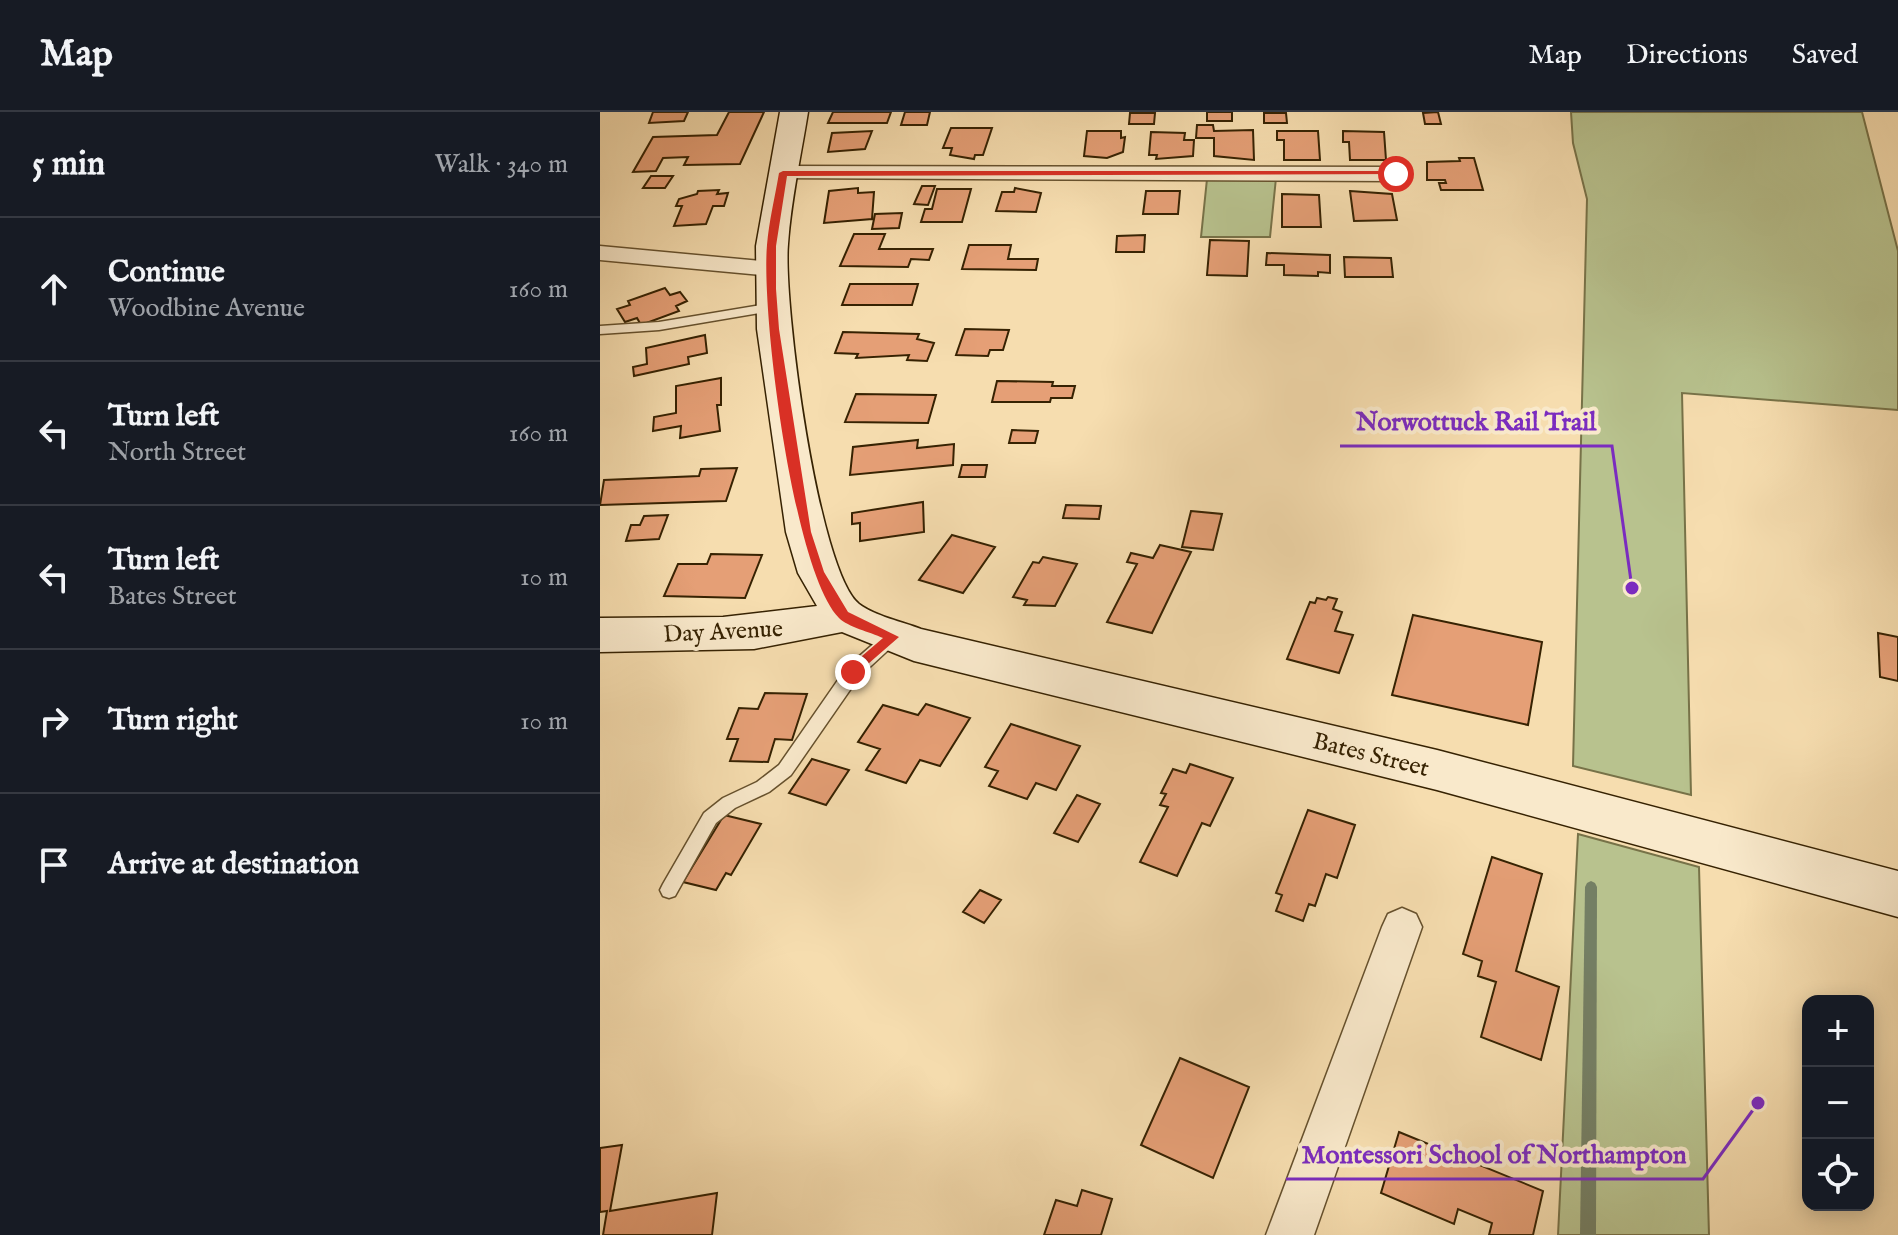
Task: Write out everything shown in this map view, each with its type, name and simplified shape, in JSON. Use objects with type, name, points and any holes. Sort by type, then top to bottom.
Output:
[{"type":"street","points":[[794,112],[771,269],[773,307],[806,532],[818,573],[844,615]]},
{"type":"street","points":[[783,173],[1396,174]]},
{"type":"street","points":[[600,253],[771,269]]},
{"type":"street","name":"Day Avenue","points":[[600,635],[768,632],[844,615]]},
{"type":"street","name":"Bates Street","points":[[844,615],[892,637],[1437,770],[1898,894]]},
{"type":"street","points":[[1290,1235],[1402,927]]},
{"type":"lane","points":[[600,330],[659,326],[773,307]]},
{"type":"lane","points":[[669,890],[710,818],[785,770],[853,672],[892,637]]},
{"type":"green space","points":[[1571,112],[1862,112],[1898,251],[1898,410],[1682,393],[1691,795],[1573,766],[1587,199],[1573,143]]},
{"type":"green space","points":[[1276,178],[1270,237],[1201,237],[1207,179]]},
{"type":"green space","points":[[1578,834],[1699,867],[1709,1235],[1558,1235]]},
{"type":"building","points":[[653,112],[688,112],[684,121],[649,123]]},
{"type":"building","points":[[729,112],[764,112],[740,164],[684,165],[688,157],[663,158],[656,171],[633,172],[653,137],[717,135]]},
{"type":"building","points":[[833,112],[891,112],[887,123],[828,123]]},
{"type":"building","points":[[905,112],[930,112],[927,125],[901,125]]},
{"type":"building","points":[[1207,112],[1232,112],[1232,121],[1207,121]]},
{"type":"building","points":[[1438,112],[1441,124],[1425,124],[1423,113]]},
{"type":"building","points":[[1130,113],[1155,113],[1154,124],[1129,124]]},
{"type":"building","points":[[1264,113],[1286,113],[1287,123],[1264,123]]},
{"type":"building","points":[[1197,125],[1213,125],[1214,131],[1253,130],[1254,160],[1214,156],[1214,138],[1196,138]]},
{"type":"building","points":[[951,128],[992,128],[983,155],[975,155],[974,159],[950,155],[952,148],[943,148]]},
{"type":"building","points":[[872,131],[865,149],[828,152],[832,133]]},
{"type":"building","points":[[1087,131],[1121,131],[1121,138],[1125,137],[1123,152],[1107,158],[1084,156]]},
{"type":"building","points":[[1277,131],[1318,131],[1320,160],[1284,160],[1284,140],[1277,140]]},
{"type":"building","points":[[1343,131],[1384,132],[1386,160],[1350,160],[1349,142],[1343,142]]},
{"type":"building","points":[[1151,132],[1185,133],[1184,140],[1194,140],[1193,156],[1156,159],[1157,155],[1149,155]]},
{"type":"building","points":[[1459,158],[1474,158],[1483,190],[1441,190],[1439,183],[1446,183],[1445,180],[1427,180],[1427,162],[1460,161]]},
{"type":"building","points":[[651,176],[673,176],[665,188],[643,188]]},
{"type":"building","points":[[922,186],[935,186],[928,205],[914,204]]},
{"type":"building","points":[[858,188],[858,193],[874,192],[872,219],[824,223],[829,191]]},
{"type":"building","points":[[1015,188],[1041,193],[1036,212],[996,211],[1002,192],[1014,192]]},
{"type":"building","points":[[937,189],[971,189],[962,222],[921,222],[925,209],[932,209]]},
{"type":"building","points":[[719,190],[717,194],[728,193],[724,206],[713,206],[706,224],[674,226],[682,206],[676,206],[679,199],[698,191]]},
{"type":"building","points":[[1146,191],[1180,191],[1178,214],[1143,214]]},
{"type":"building","points":[[1350,191],[1392,194],[1397,220],[1354,221]]},
{"type":"building","points":[[1282,194],[1319,195],[1321,227],[1282,227]]},
{"type":"building","points":[[902,213],[899,228],[872,229],[875,214]]},
{"type":"building","points":[[854,234],[885,234],[879,249],[933,249],[929,260],[911,259],[908,267],[840,266]]},
{"type":"building","points":[[1145,235],[1144,252],[1116,252],[1117,236]]},
{"type":"building","points":[[1210,240],[1249,241],[1247,276],[1207,275]]},
{"type":"building","points":[[969,245],[1011,245],[1008,259],[1038,259],[1036,270],[962,269]]},
{"type":"building","points":[[1267,253],[1330,255],[1330,273],[1318,272],[1318,276],[1284,275],[1284,265],[1266,265]]},
{"type":"building","points":[[1344,257],[1391,258],[1393,277],[1345,277]]},
{"type":"building","points":[[850,284],[918,284],[912,305],[842,305]]},
{"type":"building","points":[[665,288],[670,295],[680,292],[687,301],[676,306],[679,311],[641,325],[637,318],[625,322],[617,309],[630,305],[628,301]]},
{"type":"building","points":[[965,329],[1009,330],[1003,350],[990,350],[988,356],[956,355]]},
{"type":"building","points":[[843,332],[919,334],[917,339],[934,343],[927,361],[907,360],[909,355],[856,358],[858,354],[835,353]]},
{"type":"building","points":[[705,335],[707,353],[688,357],[689,364],[634,376],[633,367],[647,364],[646,348]]},
{"type":"building","points":[[721,378],[721,405],[717,405],[720,431],[680,438],[681,426],[653,431],[654,417],[676,413],[676,386]]},
{"type":"building","points":[[997,381],[1053,382],[1052,386],[1075,386],[1072,398],[1051,398],[1050,402],[992,402]]},
{"type":"building","points":[[856,394],[936,395],[928,423],[845,422]]},
{"type":"building","points":[[1012,430],[1038,431],[1035,443],[1009,443]]},
{"type":"building","points":[[918,440],[917,448],[954,444],[953,465],[850,475],[853,447]]},
{"type":"building","points":[[962,465],[987,465],[985,477],[959,477]]},
{"type":"building","points":[[737,468],[726,501],[600,505],[604,480],[699,476],[701,469]]},
{"type":"building","points":[[923,502],[924,532],[860,541],[860,523],[852,524],[852,513]]},
{"type":"building","points":[[1066,505],[1101,506],[1099,519],[1063,518]]},
{"type":"building","points":[[1191,511],[1222,514],[1213,550],[1182,547]]},
{"type":"building","points":[[668,515],[659,539],[626,541],[631,525],[640,525],[644,516]]},
{"type":"building","points":[[952,535],[995,547],[963,593],[919,580]]},
{"type":"building","points":[[1160,545],[1191,552],[1152,633],[1107,622],[1137,564],[1127,562],[1131,553],[1153,558]]},
{"type":"building","points":[[711,554],[762,555],[745,598],[664,596],[678,564],[707,564]]},
{"type":"building","points":[[1043,557],[1077,564],[1055,606],[1024,605],[1027,600],[1013,597],[1033,562],[1039,563]]},
{"type":"building","points":[[1328,597],[1337,599],[1333,609],[1342,612],[1335,631],[1353,635],[1339,673],[1287,659],[1310,602]]},
{"type":"building","points":[[1413,615],[1542,642],[1528,725],[1392,695]]},
{"type":"building","points":[[1878,633],[1898,637],[1898,681],[1880,677]]},
{"type":"building","points":[[765,693],[807,694],[792,740],[775,739],[768,762],[730,761],[738,739],[727,739],[739,708],[758,709]]},
{"type":"building","points":[[926,704],[970,718],[940,766],[920,760],[906,783],[866,770],[880,749],[858,742],[883,705],[918,715]]},
{"type":"building","points":[[1011,724],[1080,746],[1056,790],[1036,783],[1027,799],[989,786],[998,771],[985,767]]},
{"type":"building","points":[[812,759],[849,770],[826,805],[789,793]]},
{"type":"building","points":[[1190,764],[1233,778],[1210,826],[1202,823],[1177,876],[1140,862],[1168,807],[1160,805],[1166,794],[1161,793],[1173,769],[1186,773]]},
{"type":"building","points":[[1077,795],[1100,804],[1078,842],[1054,833]]},
{"type":"building","points":[[1308,810],[1355,825],[1337,878],[1326,874],[1315,906],[1309,904],[1303,921],[1276,911],[1282,895],[1276,893]]},
{"type":"building","points":[[724,815],[761,824],[731,875],[726,873],[716,890],[683,882]]},
{"type":"building","points":[[1492,857],[1542,874],[1516,971],[1559,987],[1541,1060],[1481,1037],[1496,982],[1478,976],[1482,961],[1463,954]]},
{"type":"building","points":[[980,890],[1001,900],[984,923],[963,912]]},
{"type":"building","points":[[1180,1058],[1249,1087],[1213,1178],[1141,1145]]},
{"type":"building","points":[[1399,1132],[1543,1191],[1533,1235],[1489,1235],[1492,1223],[1458,1209],[1454,1224],[1381,1193]]},
{"type":"building","points":[[622,1145],[610,1211],[717,1193],[712,1235],[603,1235],[607,1211],[600,1212],[600,1148]]},
{"type":"building","points":[[1082,1190],[1112,1199],[1101,1235],[1044,1235],[1056,1200],[1077,1206]]},
{"type":"waterway","points":[[1588,1235],[1591,887]]},
{"type":"place","name":"Norwottuck Rail Trail","points":[[1632,588]]},
{"type":"place","name":"Montessori School of Northampton","points":[[1758,1103]]},
{"type":"route","points":[[853,672],[892,637],[844,615],[818,573],[806,532],[774,329],[772,246],[783,173],[1396,174]]}]
